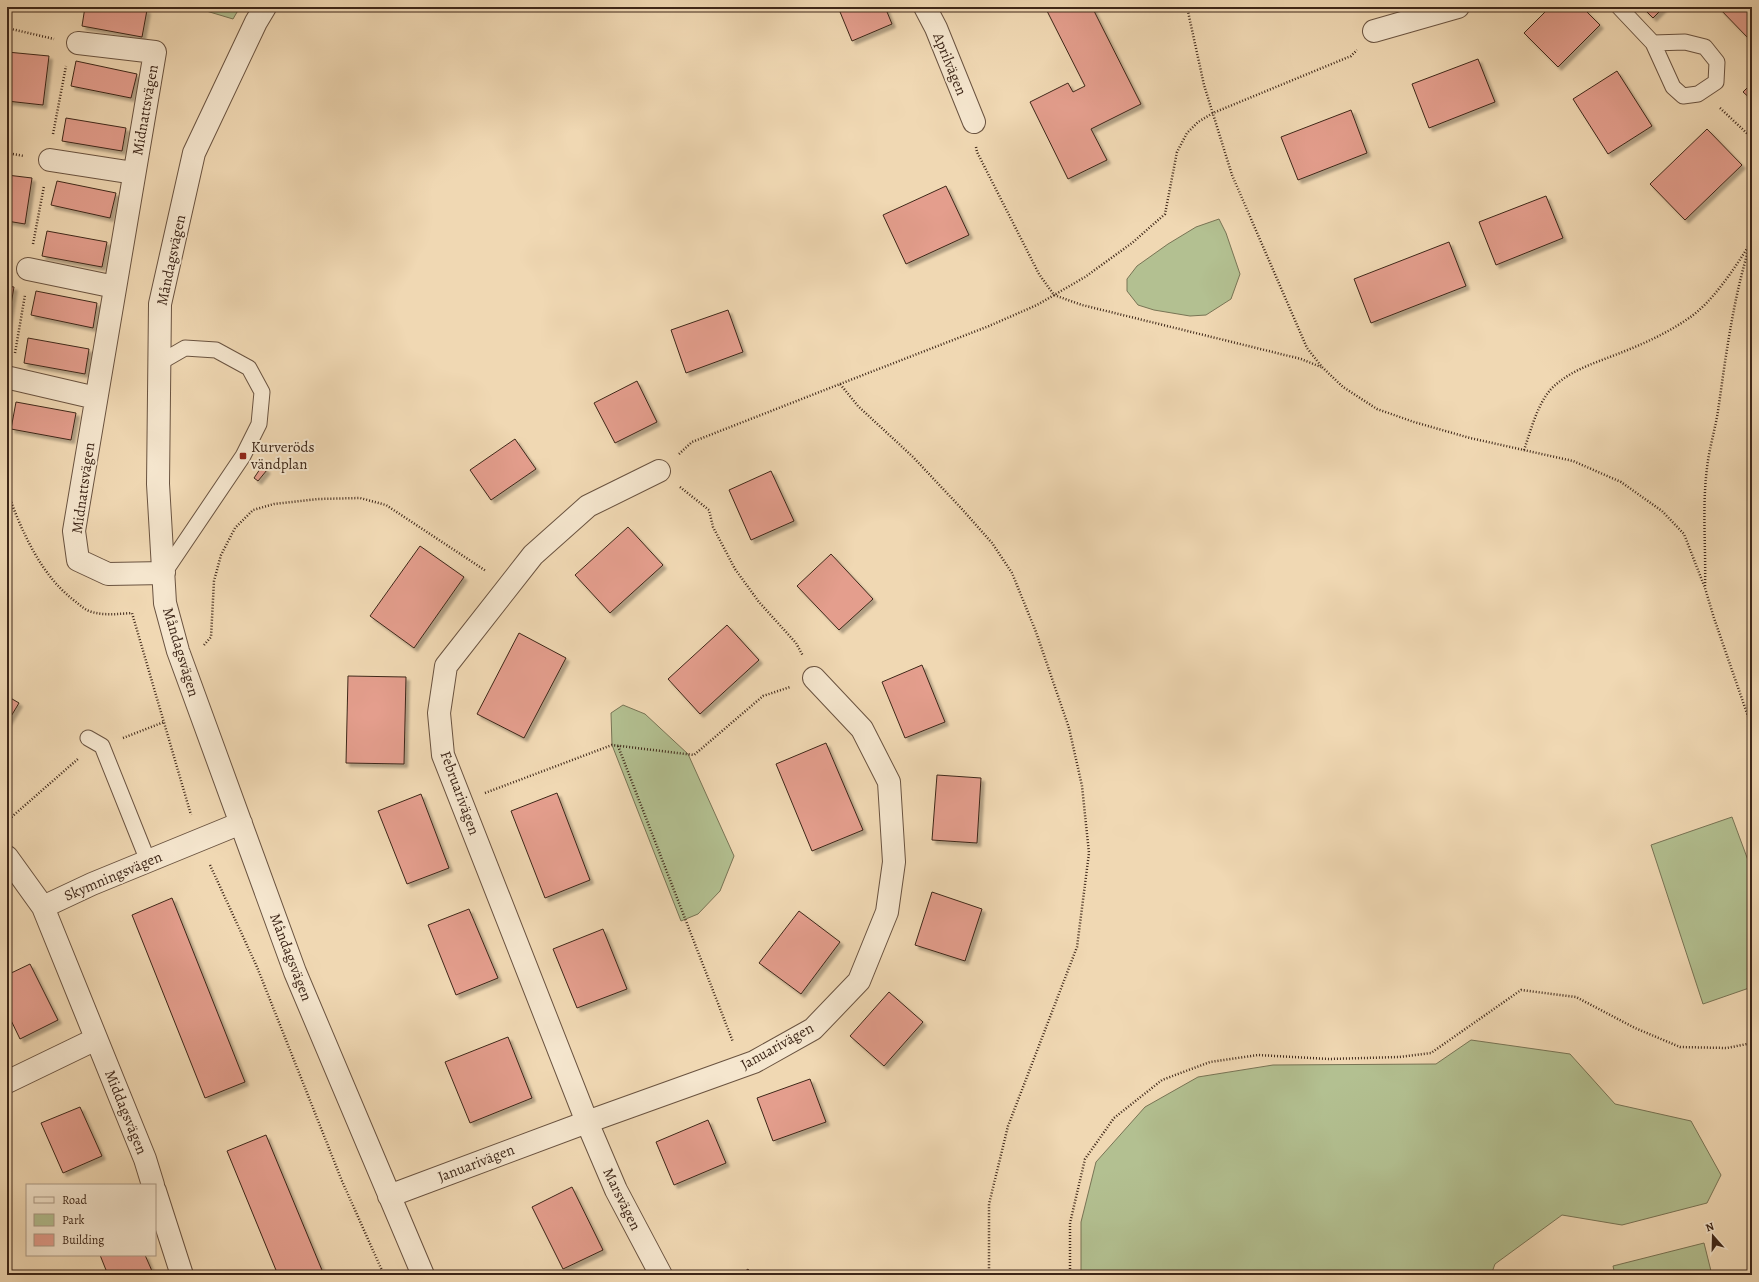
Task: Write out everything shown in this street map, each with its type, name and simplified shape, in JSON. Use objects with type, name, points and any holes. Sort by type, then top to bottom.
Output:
[{"type":"street","name":"Måndagsvägen","points":[[265,7],[256,22],[194,153],[160,304],[158,484],[165,603],[178,651],[295,972],[423,1275]]},
{"type":"street","name":"Aprilvägen","points":[[925,7],[936,28],[974,122]]},
{"type":"street","points":[[1374,31],[1458,7]]},
{"type":"street","name":"Midnattsvägen","points":[[70,42],[155,52],[74,531],[78,560],[108,574],[164,573]]},
{"type":"street","name":"Midnattsvägen","points":[[50,160],[134,173]]},
{"type":"street","points":[[28,269],[115,287]]},
{"type":"street","points":[[10,378],[96,398]]},
{"type":"street","name":"Februarivägen","points":[[587,1122],[443,754],[439,713],[446,666],[533,555],[588,506],[660,471]]},
{"type":"street","name":"Januarivägen","points":[[389,1196],[587,1122],[754,1062],[813,1029],[859,981],[887,912],[894,862],[888,782],[862,729],[814,678]]},
{"type":"street","name":"Skymningsvägen","points":[[42,907],[92,884],[240,823]]},
{"type":"street","points":[[7,857],[42,907]]},
{"type":"street","name":"Middagsvägen","points":[[42,907],[145,1160],[153,1184]]},
{"type":"street","points":[[7,1082],[96,1039]]},
{"type":"street","name":"Marsvägen","points":[[587,1122],[616,1190],[661,1275]]},
{"type":"street","points":[[156,1194],[182,1275]]},
{"type":"lane","points":[[1618,7],[1653,43],[1673,87],[1683,96],[1698,94],[1716,82],[1717,62],[1705,47],[1685,42],[1653,43]]},
{"type":"lane","points":[[159,363],[185,348],[216,350],[249,368],[262,392],[259,424],[243,456],[164,573]]},
{"type":"lane","points":[[88,738],[102,746],[148,861]]},
{"type":"path","points":[[1187,7],[1204,85],[1232,175],[1307,348],[1322,367],[1343,388],[1377,409],[1442,430],[1573,461],[1621,482],[1662,511],[1684,534],[1705,588],[1752,728]]},
{"type":"path","points":[[7,28],[70,42]]},
{"type":"path","points":[[462,802],[612,745],[694,755],[763,696],[814,678],[796,643],[759,602],[735,569],[714,526],[709,510],[660,471],[692,442],[989,326],[1037,305],[1097,269],[1132,243],[1165,214],[1177,152],[1187,133],[1198,122],[1212,113],[1351,56],[1374,31]]},
{"type":"path","points":[[10,378],[28,269],[50,160],[52,136],[66,64]]},
{"type":"path","points":[[1703,90],[1752,138]]},
{"type":"path","points":[[974,122],[977,152],[1038,274],[1054,295],[1082,305],[1301,359],[1322,367]]},
{"type":"path","points":[[1705,588],[1705,510],[1707,467],[1716,424],[1740,276],[1752,241]]},
{"type":"path","points":[[1524,450],[1540,406],[1551,390],[1572,373],[1588,364],[1663,335],[1690,317],[1714,294],[1750,245]]},
{"type":"path","points":[[840,384],[858,406],[913,457],[961,508],[992,543],[1012,573],[1036,632],[1069,728],[1082,786],[1089,853],[1077,947],[1008,1126],[989,1204],[989,1275]]},
{"type":"path","points":[[145,659],[205,644],[212,637],[214,581],[221,555],[235,528],[253,510],[274,504],[318,499],[360,498],[386,505],[508,586]]},
{"type":"path","points":[[7,821],[82,755],[164,722]]},
{"type":"path","points":[[618,746],[741,1067]]},
{"type":"path","points":[[1070,1275],[1070,1223],[1085,1159],[1114,1118],[1162,1080],[1210,1062],[1258,1055],[1329,1059],[1399,1057],[1431,1053],[1521,990],[1576,997],[1635,1028],[1680,1047],[1727,1048],[1752,1043]]},
{"type":"green space","points":[[193,7],[240,7],[233,19]]},
{"type":"green space","points":[[1219,219],[1226,233],[1240,274],[1231,299],[1206,315],[1190,316],[1154,310],[1138,305],[1127,291],[1127,279],[1137,266],[1168,244],[1196,227]]},
{"type":"green space","points":[[623,705],[645,714],[688,754],[734,856],[720,891],[698,914],[681,921],[612,745],[611,713]]},
{"type":"green space","points":[[1732,817],[1752,871],[1752,987],[1703,1004],[1651,845]]},
{"type":"green space","points":[[1471,1040],[1570,1054],[1615,1104],[1691,1121],[1721,1175],[1707,1203],[1622,1225],[1562,1215],[1495,1264],[1491,1275],[1081,1275],[1081,1222],[1096,1162],[1145,1107],[1198,1077],[1273,1065],[1436,1064]]},
{"type":"green space","points":[[1704,1243],[1712,1275],[1615,1275],[1613,1266]]},
{"type":"building","points":[[85,7],[131,7],[147,10],[142,37],[82,26]]},
{"type":"building","points":[[838,7],[885,7],[892,24],[852,41]]},
{"type":"building","points":[[1056,7],[1092,7],[1141,104],[1091,129],[1107,160],[1068,179],[1030,102],[1068,83],[1073,92],[1085,86],[1047,11]]},
{"type":"building","points":[[1550,7],[1582,7],[1600,25],[1558,67],[1524,33]]},
{"type":"building","points":[[1642,7],[1664,7],[1653,18]]},
{"type":"building","points":[[1718,7],[1752,7],[1752,34],[1748,38]]},
{"type":"building","points":[[7,52],[49,56],[43,105],[7,101]]},
{"type":"building","points":[[1478,59],[1495,102],[1429,128],[1412,84]]},
{"type":"building","points":[[76,61],[137,74],[131,98],[71,86]]},
{"type":"building","points":[[1617,71],[1652,126],[1608,154],[1573,99]]},
{"type":"building","points":[[1752,83],[1752,100],[1743,92]]},
{"type":"building","points":[[1351,110],[1367,153],[1298,180],[1281,137]]},
{"type":"building","points":[[66,118],[126,128],[122,151],[62,141]]},
{"type":"building","points":[[1707,129],[1742,165],[1685,220],[1650,184]]},
{"type":"building","points":[[7,175],[32,178],[25,224],[7,221]]},
{"type":"building","points":[[57,181],[116,193],[110,218],[51,205]]},
{"type":"building","points":[[946,186],[969,235],[906,264],[883,215]]},
{"type":"building","points":[[1546,196],[1563,238],[1496,265],[1479,222]]},
{"type":"building","points":[[47,231],[107,242],[102,267],[42,256]]},
{"type":"building","points":[[1449,242],[1466,286],[1371,323],[1354,279]]},
{"type":"building","points":[[7,286],[14,287],[7,328]]},
{"type":"building","points":[[36,291],[97,303],[93,328],[31,315]]},
{"type":"building","points":[[728,310],[743,352],[686,373],[671,330]]},
{"type":"building","points":[[28,338],[89,349],[85,374],[24,363]]},
{"type":"building","points":[[637,381],[657,422],[615,443],[594,403]]},
{"type":"building","points":[[16,402],[76,413],[71,440],[11,429]]},
{"type":"building","points":[[515,439],[536,469],[491,500],[470,470]]},
{"type":"building","points":[[262,466],[267,470],[258,481],[254,478]]},
{"type":"building","points":[[771,471],[794,521],[751,540],[729,490]]},
{"type":"building","points":[[628,527],[663,565],[610,613],[575,575]]},
{"type":"building","points":[[420,546],[464,577],[414,648],[370,616]]},
{"type":"building","points":[[831,554],[873,599],[839,630],[797,586]]},
{"type":"building","points":[[727,625],[759,660],[700,714],[668,679]]},
{"type":"building","points":[[519,633],[566,658],[524,738],[477,714]]},
{"type":"building","points":[[922,665],[945,722],[905,738],[882,682]]},
{"type":"building","points":[[348,676],[406,677],[404,764],[346,763]]},
{"type":"building","points":[[7,696],[19,703],[7,723]]},
{"type":"building","points":[[826,743],[863,830],[812,851],[776,764]]},
{"type":"building","points":[[937,775],[981,778],[977,843],[932,840]]},
{"type":"building","points":[[557,793],[590,880],[545,898],[511,811]]},
{"type":"building","points":[[421,794],[449,868],[407,884],[378,811]]},
{"type":"building","points":[[932,892],[982,909],[965,961],[915,945]]},
{"type":"building","points":[[172,898],[245,1082],[205,1098],[132,915]]},
{"type":"building","points":[[469,909],[498,978],[456,995],[428,925]]},
{"type":"building","points":[[799,911],[840,942],[801,994],[759,963]]},
{"type":"building","points":[[603,929],[627,989],[577,1008],[553,949]]},
{"type":"building","points":[[30,964],[58,1020],[20,1039],[7,1012],[7,975]]},
{"type":"building","points":[[889,992],[923,1022],[884,1066],[850,1036]]},
{"type":"building","points":[[508,1037],[532,1098],[470,1123],[445,1062]]},
{"type":"building","points":[[810,1079],[826,1122],[773,1141],[757,1098]]},
{"type":"building","points":[[80,1107],[102,1156],[63,1173],[41,1123]]},
{"type":"building","points":[[708,1120],[726,1163],[674,1185],[656,1142]]},
{"type":"building","points":[[266,1135],[324,1275],[278,1275],[227,1151]]},
{"type":"building","points":[[572,1187],[603,1250],[563,1269],[532,1207]]},
{"type":"building","points":[[100,1256],[145,1256],[152,1271],[141,1275],[108,1275]]},
{"type":"building","points":[[748,1269],[752,1275],[740,1275]]},
{"type":"place","name":"Kurveröds vändplan","points":[[243,456]]}]
